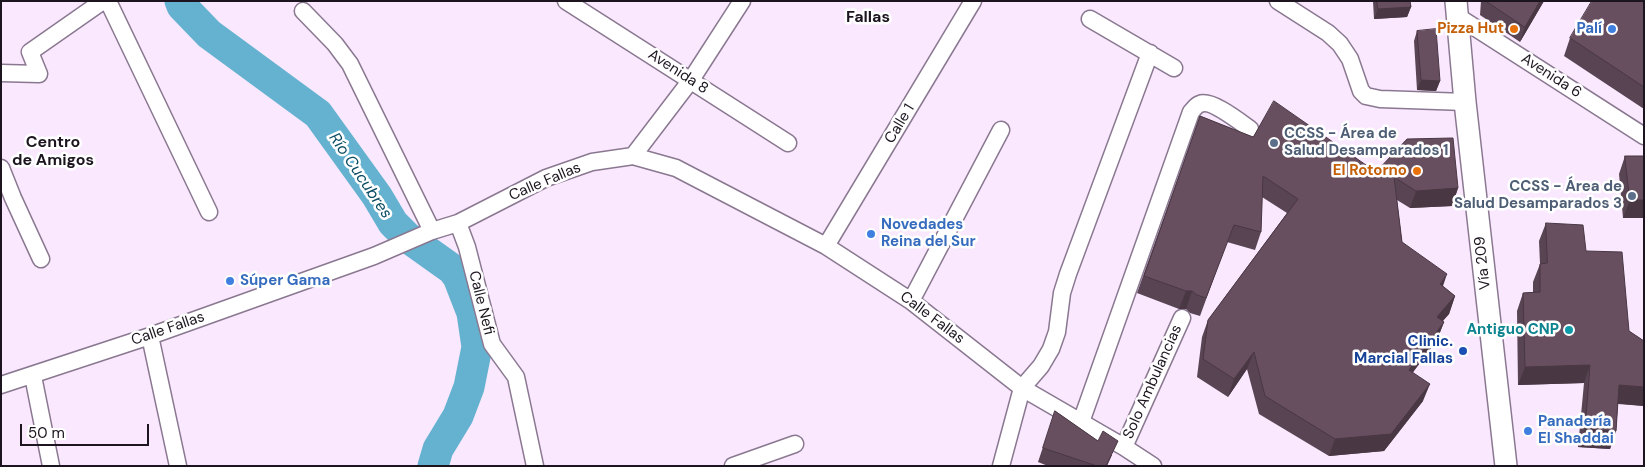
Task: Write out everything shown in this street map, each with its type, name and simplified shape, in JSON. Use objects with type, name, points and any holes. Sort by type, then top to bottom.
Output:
[{"type":"main road","name":"Vía 209","points":[[1457,9],[1465,102],[1506,466]]},
{"type":"street","points":[[1,73],[39,74],[30,52],[103,1]]},
{"type":"street","points":[[108,1],[208,212]]},
{"type":"street","name":"Avenida 8","points":[[566,1],[788,143]]},
{"type":"street","points":[[633,156],[691,80],[742,1]]},
{"type":"street","name":"Calle 1","points":[[826,246],[973,1]]},
{"type":"street","points":[[1278,1],[1328,33],[1340,44],[1350,59],[1361,91],[1366,96],[1380,100],[1465,102]]},
{"type":"street","name":"Avenida 6","points":[[1457,9],[1545,63],[1644,136]]},
{"type":"street","points":[[303,11],[335,44],[350,64],[429,233]]},
{"type":"street","points":[[1090,19],[1174,68]]},
{"type":"street","points":[[1001,466],[1022,388],[1041,366],[1058,332],[1062,293],[1068,274],[1150,54]]},
{"type":"street","points":[[1081,422],[1191,112],[1200,104],[1206,103],[1250,129]]},
{"type":"street","points":[[911,301],[1002,130]]},
{"type":"street","name":"Calle Fallas","points":[[1,385],[150,336],[374,256],[458,223],[546,178],[592,162],[633,156],[676,168],[826,246],[911,301],[1022,388],[1124,447],[1147,464]]},
{"type":"street","points":[[1,168],[41,259]]},
{"type":"street","name":"Calle Nefi","points":[[458,223],[467,247],[492,344],[516,377],[535,466]]},
{"type":"street","name":"Solo Ambulancias","points":[[1124,447],[1182,318]]},
{"type":"street","points":[[150,336],[178,466]]},
{"type":"street","points":[[33,376],[51,466]]},
{"type":"street","points":[[734,466],[795,444]]},
{"type":"building","points":[[1377,1],[1410,1],[1411,7],[1378,9]]},
{"type":"building","points":[[1486,1],[1540,1],[1525,27]]},
{"type":"building","name":"Palí","points":[[1592,1],[1644,1],[1644,87],[1570,38]]},
{"type":"building","points":[[1436,29],[1440,81],[1421,80],[1417,31]]},
{"type":"building","points":[[1274,101],[1376,172],[1407,139],[1453,138],[1458,188],[1416,191],[1394,177],[1402,242],[1447,274],[1440,284],[1455,296],[1437,317],[1444,322],[1409,370],[1430,384],[1391,434],[1335,439],[1265,396],[1254,352],[1234,379],[1203,359],[1208,320],[1298,199],[1263,176],[1261,232],[1234,225],[1206,298],[1192,291],[1186,291],[1144,276],[1200,116],[1253,137]]},
{"type":"building","points":[[1625,156],[1644,156],[1644,200],[1630,200]]},
{"type":"building","name":"Antiguo CNP","points":[[1546,223],[1583,225],[1586,251],[1622,252],[1629,331],[1644,341],[1644,387],[1619,385],[1616,431],[1585,429],[1590,365],[1525,367],[1523,293],[1540,292],[1540,264],[1547,263]]},
{"type":"building","points":[[1055,411],[1098,441],[1103,431],[1118,441],[1106,466],[1097,466],[1043,448]]},
{"type":"waterway","name":"Río Cucubres","points":[[180,1],[182,6],[209,34],[318,114],[377,196],[393,223],[407,237],[452,269],[458,277],[472,313],[477,347],[469,387],[458,416],[438,449],[433,466]]},
{"type":"place","name":"Pizza Hut","points":[[1514,29]]},
{"type":"place","name":"Palí","points":[[1612,29]]},
{"type":"place","name":"CCSS - Área de Salud Desamparados 1","points":[[1274,143]]},
{"type":"place","name":"El Rotorno","points":[[1417,171]]},
{"type":"place","name":"CCSS - Área de Salud Desamparados 3","points":[[1632,196]]},
{"type":"place","name":"Novedades Reina del Sur","points":[[871,234]]},
{"type":"place","name":"Súper Gama","points":[[230,281]]},
{"type":"place","name":"Antiguo CNP","points":[[1569,330]]},
{"type":"place","name":"Clinic. Marcial Fallas","points":[[1463,351]]},
{"type":"place","name":"Panadería El Shaddai","points":[[1528,431]]},
{"type":"district","name":"Fallas","points":[[868,18]]},
{"type":"district","name":"Centro de Amigos","points":[[53,152]]}]
